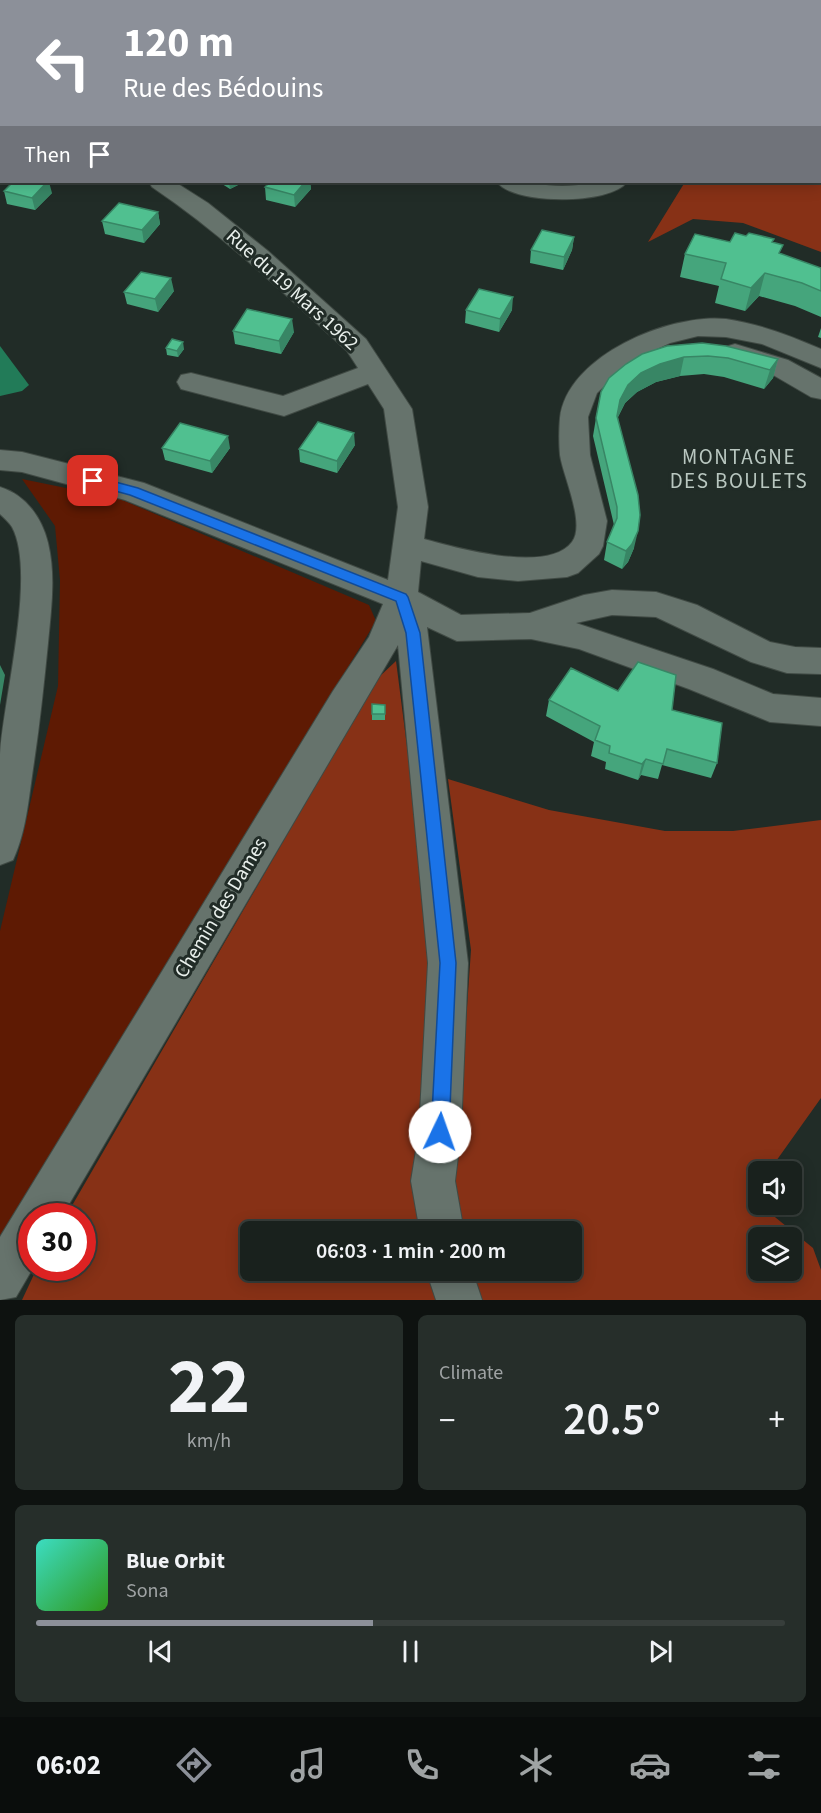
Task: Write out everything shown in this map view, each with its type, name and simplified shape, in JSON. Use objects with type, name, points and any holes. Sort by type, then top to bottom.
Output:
[{"type":"street","name":"Rue du 19 Mars 1962","points":[[162,183],[199,208],[259,256],[357,345],[398,409],[413,507],[401,597]]},
{"type":"street","points":[[512,183],[534,190],[560,193],[591,190],[612,183]]},
{"type":"street","points":[[408,546],[478,565],[518,569],[567,565],[588,546],[592,521],[576,455],[573,417],[585,389],[612,363],[636,348],[682,330],[726,328],[769,337],[821,359]]},
{"type":"street","points":[[636,348],[741,354],[778,366],[821,390]]},
{"type":"street","points":[[191,382],[284,406],[374,372]]},
{"type":"street","points":[[0,460],[22,462],[133,491],[401,597],[457,628],[531,626],[581,637],[701,679],[770,708],[821,712]]},
{"type":"street","points":[[0,498],[7,502],[27,527],[35,561],[36,599],[24,719],[0,848]]},
{"type":"street","points":[[401,597],[413,633],[448,963],[440,1132],[433,1181],[440,1221]]},
{"type":"street","name":"Chemin des Dames","points":[[45,1203],[345,700],[383,642],[401,597]]},
{"type":"street","points":[[531,626],[594,604],[643,602],[706,623],[753,650],[794,662],[821,661]]},
{"type":"street","points":[[0,1281],[18,1250]]},
{"type":"street","points":[[453,1281],[459,1300]]},
{"type":"shaded area","points":[[684,183],[821,183],[821,252],[743,223],[693,219],[648,242]]},
{"type":"shaded area","points":[[0,346],[29,385],[22,391],[0,396]]},
{"type":"shaded area","points":[[22,479],[120,499],[369,605],[376,621],[22,1203],[18,1203],[18,1210],[0,1240],[0,931],[58,686],[60,580],[55,526]]},
{"type":"shaded area","points":[[396,661],[429,918],[426,1053],[427,1221],[240,1221],[240,1281],[437,1281],[443,1300],[22,1300],[31,1281],[96,1281],[96,1203],[74,1203],[378,678]]},
{"type":"shaded area","points":[[448,779],[549,810],[665,831],[733,831],[821,820],[821,1098],[776,1161],[748,1161],[748,1215],[772,1215],[787,1227],[748,1227],[748,1281],[802,1281],[802,1239],[813,1248],[821,1270],[821,1300],[482,1300],[474,1281],[582,1281],[582,1221],[462,1221],[455,1180],[471,950]]},
{"type":"building","points":[[12,183],[46,183],[32,198],[4,191]]},
{"type":"building","points":[[269,183],[304,183],[294,195],[265,187]]},
{"type":"building","points":[[119,203],[158,212],[142,230],[102,221]]},
{"type":"building","points":[[542,230],[574,237],[564,257],[531,250]]},
{"type":"building","points":[[735,233],[746,236],[749,233],[774,239],[772,242],[783,245],[779,253],[821,268],[821,291],[802,283],[765,273],[751,288],[721,279],[726,263],[685,254],[695,234],[730,242]]},
{"type":"building","points":[[141,272],[171,278],[155,299],[124,292]]},
{"type":"building","points":[[479,289],[513,297],[500,319],[466,310]]},
{"type":"building","points":[[247,309],[292,319],[279,341],[233,331]]},
{"type":"building","points":[[172,339],[183,342],[177,351],[166,348]]},
{"type":"building","points":[[702,343],[726,346],[778,359],[770,370],[728,358],[684,357],[660,364],[641,373],[628,385],[620,400],[617,416],[638,495],[640,515],[638,531],[626,551],[607,542],[617,518],[617,507],[596,418],[601,392],[609,378],[642,354],[667,346]]},
{"type":"building","points":[[318,422],[354,433],[337,461],[299,449]]},
{"type":"building","points":[[180,423],[228,436],[210,461],[162,448]]},
{"type":"building","points":[[638,662],[676,675],[672,710],[722,723],[717,763],[667,749],[663,764],[646,759],[642,764],[609,753],[610,746],[595,740],[600,726],[549,700],[571,668],[618,691]]},
{"type":"building","points":[[372,704],[385,705],[385,714],[372,714]]},
{"type":"district","name":"MONTAGNE DES BOULETS","points":[[739,469]]},
{"type":"route","points":[[93,481],[133,491],[401,597],[413,633],[448,963],[440,1132]]}]
